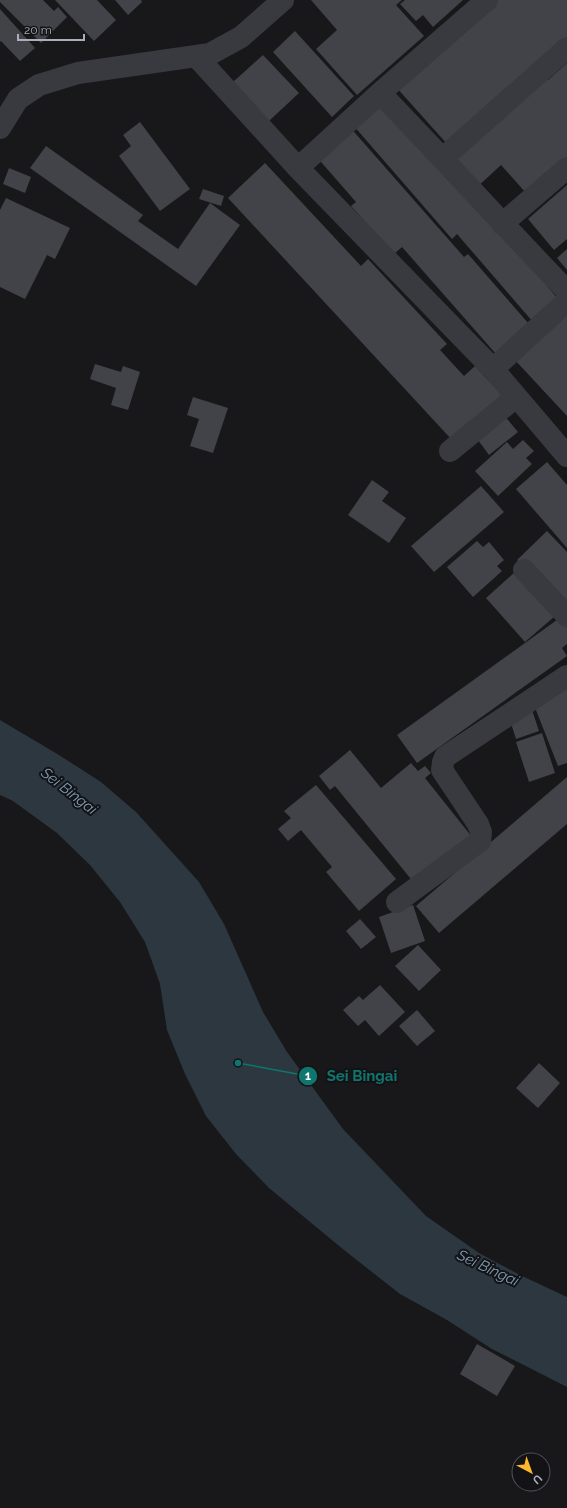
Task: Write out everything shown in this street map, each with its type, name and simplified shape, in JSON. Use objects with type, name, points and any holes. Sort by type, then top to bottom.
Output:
[{"type":"street","points":[[0,128],[18,99],[39,85],[78,73],[210,54],[242,37],[283,0]]},
{"type":"street","points":[[298,168],[380,93],[487,0]]},
{"type":"street","points":[[442,158],[567,48]]},
{"type":"street","points":[[196,56],[298,168],[493,370],[567,456]]},
{"type":"street","points":[[380,93],[502,224],[567,291]]},
{"type":"street","points":[[502,224],[567,168]]},
{"type":"street","points":[[493,370],[567,301]]},
{"type":"street","points":[[450,451],[516,397]]},
{"type":"street","points":[[524,570],[567,616]]},
{"type":"street","points":[[397,902],[480,841],[481,832],[478,824],[442,770],[443,762],[446,757],[567,676]]},
{"type":"water","name":"Sei Bingai","points":[[0,720],[101,782],[136,812],[199,882],[224,924],[263,1012],[287,1052],[343,1129],[426,1216],[479,1253],[520,1275],[567,1297],[567,1387],[492,1349],[447,1320],[400,1294],[269,1188],[236,1154],[206,1116],[185,1074],[167,1030],[160,984],[145,942],[120,902],[90,865],[57,833],[13,801],[0,795]]},
{"type":"building","points":[[0,0],[43,0],[54,11],[58,7],[67,17],[41,43],[0,2]]},
{"type":"building","points":[[55,0],[97,0],[116,20],[94,41]]},
{"type":"building","points":[[115,0],[141,0],[142,2],[128,15]]},
{"type":"building","points":[[311,0],[402,0],[396,5],[424,36],[357,95],[316,49],[337,30]]},
{"type":"building","points":[[405,0],[463,0],[433,27],[423,15],[416,21],[400,4]]},
{"type":"building","points":[[494,0],[567,0],[567,38],[448,145],[396,87]]},
{"type":"building","points":[[0,9],[35,48],[20,61],[1,41],[0,42]]},
{"type":"building","points":[[295,31],[354,96],[332,117],[273,52]]},
{"type":"building","points":[[263,55],[299,93],[269,121],[233,82]]},
{"type":"building","points":[[567,63],[567,157],[526,193],[501,165],[475,189],[450,161],[545,77],[548,80]]},
{"type":"building","points":[[383,99],[550,283],[547,286],[559,300],[533,322],[457,234],[452,239],[353,125]]},
{"type":"building","points":[[140,122],[190,189],[160,211],[119,156],[131,146],[123,135]]},
{"type":"building","points":[[348,125],[464,257],[468,254],[529,324],[496,354],[402,247],[394,254],[351,206],[356,202],[314,154]]},
{"type":"building","points":[[46,146],[143,215],[138,221],[178,249],[210,203],[240,225],[196,286],[30,168]]},
{"type":"building","points":[[265,163],[361,266],[368,259],[447,344],[440,350],[464,376],[475,366],[502,395],[453,441],[228,198]]},
{"type":"building","points":[[9,168],[31,177],[25,193],[3,184]]},
{"type":"building","points":[[567,185],[567,239],[554,250],[528,219]]},
{"type":"building","points":[[203,189],[224,196],[221,206],[199,199]]},
{"type":"building","points":[[6,198],[70,228],[55,259],[47,255],[25,299],[0,287],[0,210]]},
{"type":"building","points":[[567,249],[567,270],[557,258]]},
{"type":"building","points":[[567,310],[567,416],[514,359]]},
{"type":"building","points":[[95,364],[121,372],[123,366],[140,372],[128,410],[111,405],[116,388],[90,379]]},
{"type":"building","points":[[193,397],[228,408],[213,453],[190,446],[199,419],[187,415]]},
{"type":"building","points":[[503,414],[518,432],[489,455],[475,436]]},
{"type":"building","points":[[523,440],[534,451],[526,458],[532,464],[498,496],[475,471],[507,442],[513,449]]},
{"type":"building","points":[[547,462],[567,485],[567,548],[516,489]]},
{"type":"building","points":[[372,480],[389,492],[382,501],[406,518],[389,543],[348,515]]},
{"type":"building","points":[[481,486],[504,512],[434,572],[411,546]]},
{"type":"building","points":[[547,531],[567,552],[567,613],[517,560]]},
{"type":"building","points":[[477,541],[483,547],[489,542],[504,560],[497,566],[502,571],[473,597],[447,567]]},
{"type":"building","points":[[516,571],[555,616],[525,642],[486,598]]},
{"type":"building","points":[[561,617],[567,625],[567,644],[562,648],[567,656],[417,763],[397,735]]},
{"type":"building","points":[[567,687],[567,763],[558,766],[532,700]]},
{"type":"building","points":[[532,710],[539,731],[516,739],[509,717]]},
{"type":"building","points":[[542,733],[555,773],[529,782],[516,742]]},
{"type":"building","points":[[350,750],[381,788],[411,763],[418,771],[425,766],[431,773],[425,778],[472,837],[415,884],[335,786],[330,790],[319,776]]},
{"type":"building","points":[[567,777],[567,824],[439,933],[416,906]]},
{"type":"building","points":[[316,785],[396,879],[359,911],[326,872],[332,867],[301,830],[288,841],[278,829],[291,818],[284,811]]},
{"type":"building","points":[[413,905],[425,941],[391,953],[379,917]]},
{"type":"building","points":[[360,919],[376,937],[361,949],[346,931]]},
{"type":"building","points":[[418,945],[441,970],[419,991],[395,966]]},
{"type":"building","points":[[380,985],[405,1012],[379,1036],[365,1020],[358,1026],[343,1010],[359,996],[363,1000]]},
{"type":"building","points":[[417,1010],[435,1031],[417,1046],[399,1026]]},
{"type":"building","points":[[539,1063],[560,1083],[538,1108],[516,1088]]},
{"type":"building","points":[[477,1344],[515,1366],[497,1396],[460,1374]]},
{"type":"place","name":"Sei Bingai","points":[[238,1063]]}]
